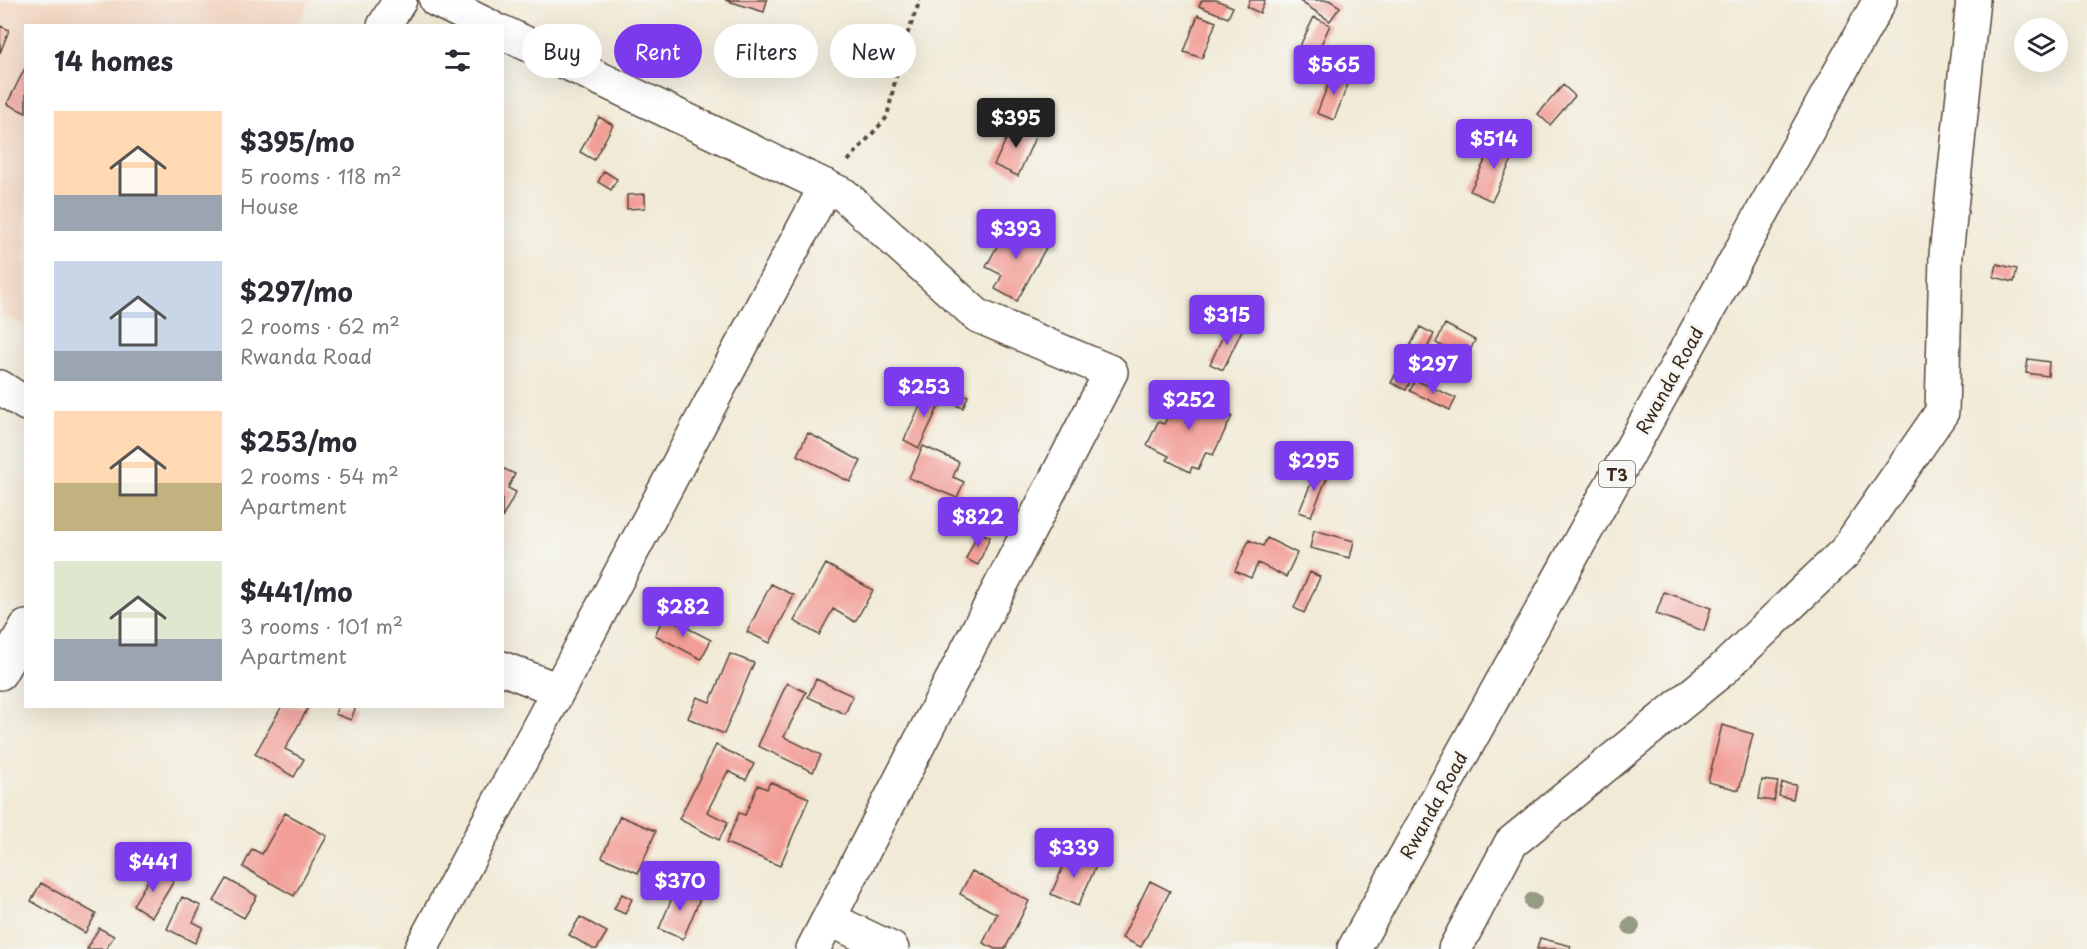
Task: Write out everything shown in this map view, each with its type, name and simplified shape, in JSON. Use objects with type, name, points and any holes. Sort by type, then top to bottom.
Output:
[{"type":"main road","points":[[385,24],[400,0]]},
{"type":"main road","points":[[436,0],[485,24]]},
{"type":"main road","name":"Rwanda Road","points":[[1354,949],[1880,0]]},
{"type":"main road","points":[[1455,949],[1511,843],[1722,670],[1845,552],[1942,412],[1946,255],[1972,0]]},
{"type":"main road","points":[[504,33],[844,195],[978,316],[1111,372],[813,949]]},
{"type":"main road","points":[[422,949],[825,186]]},
{"type":"main road","points":[[0,387],[24,403]]},
{"type":"main road","points":[[0,673],[24,631]]},
{"type":"main road","points":[[504,669],[558,690]]},
{"type":"main road","points":[[829,920],[892,949]]},
{"type":"path","points":[[825,186],[887,117],[902,49],[920,0]]},
{"type":"shaded area","points":[[0,0],[309,0],[299,24],[24,24],[24,324],[0,314]]},
{"type":"building","points":[[725,0],[767,0],[764,12]]},
{"type":"building","points":[[1202,0],[1216,0],[1233,7],[1228,18],[1199,6]]},
{"type":"building","points":[[1250,0],[1265,0],[1260,13],[1247,7]]},
{"type":"building","points":[[1298,0],[1329,0],[1340,7],[1330,21]]},
{"type":"building","points":[[1198,15],[1216,22],[1202,58],[1184,52]]},
{"type":"building","points":[[1314,17],[1330,25],[1314,60],[1297,52]]},
{"type":"building","points":[[0,26],[9,30],[0,53]]},
{"type":"building","points":[[24,70],[24,112],[7,104]]},
{"type":"building","points":[[1333,72],[1350,79],[1334,120],[1317,113]]},
{"type":"building","points":[[1563,85],[1575,96],[1550,125],[1538,114]]},
{"type":"building","points":[[599,117],[613,125],[594,160],[580,152]]},
{"type":"building","points":[[1014,123],[1037,133],[1018,176],[994,165]]},
{"type":"building","points":[[1496,138],[1517,149],[1492,201],[1470,191]]},
{"type":"building","points":[[604,171],[617,179],[611,190],[598,182]]},
{"type":"building","points":[[645,194],[645,208],[627,209],[627,195]]},
{"type":"building","points":[[1010,222],[1049,242],[1017,301],[995,289],[1002,275],[986,267]]},
{"type":"building","points":[[1997,264],[2017,269],[2014,282],[1994,277]]},
{"type":"building","points":[[1230,321],[1243,328],[1223,370],[1210,364]]},
{"type":"building","points":[[1445,324],[1475,340],[1466,359],[1436,343]]},
{"type":"building","points":[[1420,327],[1434,334],[1406,390],[1391,383]]},
{"type":"building","points":[[2028,359],[2049,362],[2048,376],[2026,373]]},
{"type":"building","points":[[1415,380],[1456,398],[1450,410],[1410,391]]},
{"type":"building","points":[[929,387],[944,395],[919,448],[904,440]]},
{"type":"building","points":[[1174,388],[1232,416],[1213,455],[1206,452],[1198,469],[1192,467],[1190,472],[1167,460],[1169,456],[1147,445],[1158,422],[1164,424],[1171,410],[1165,407]]},
{"type":"building","points":[[951,389],[968,396],[963,408],[946,401]]},
{"type":"building","points":[[808,433],[861,461],[850,482],[797,455]]},
{"type":"building","points":[[923,446],[959,462],[953,477],[964,482],[957,498],[909,478]]},
{"type":"building","points":[[504,469],[515,474],[508,488],[516,492],[504,514]]},
{"type":"building","points":[[1317,469],[1329,473],[1311,516],[1299,512]]},
{"type":"building","points":[[1314,530],[1354,541],[1350,558],[1310,548]]},
{"type":"building","points":[[978,532],[990,537],[978,565],[966,559]]},
{"type":"building","points":[[1267,538],[1297,553],[1286,577],[1258,563],[1251,578],[1235,571],[1249,540],[1263,546]]},
{"type":"building","points":[[826,564],[873,590],[855,622],[833,609],[819,635],[794,621]]},
{"type":"building","points":[[1310,572],[1320,577],[1304,613],[1294,608]]},
{"type":"building","points":[[771,584],[794,595],[770,643],[747,632]]},
{"type":"building","points":[[1664,592],[1711,608],[1704,631],[1656,614]]},
{"type":"building","points":[[664,616],[711,640],[701,659],[655,635]]},
{"type":"building","points":[[730,654],[754,663],[724,734],[688,718],[697,697],[710,702]]},
{"type":"building","points":[[816,679],[853,696],[845,714],[808,697]]},
{"type":"building","points":[[787,683],[806,692],[784,737],[821,755],[813,772],[758,746]]},
{"type":"building","points":[[281,708],[308,708],[285,749],[304,759],[294,777],[255,754]]},
{"type":"building","points":[[337,708],[355,708],[351,720],[335,714]]},
{"type":"building","points":[[1722,725],[1753,734],[1739,790],[1708,782]]},
{"type":"building","points":[[716,745],[754,764],[746,780],[728,771],[707,812],[728,822],[719,840],[679,819]]},
{"type":"building","points":[[1762,780],[1778,782],[1774,801],[1759,799]]},
{"type":"building","points":[[770,782],[809,798],[780,866],[726,843],[739,813],[745,815],[758,785],[767,789]]},
{"type":"building","points":[[1782,783],[1796,785],[1793,799],[1779,796]]},
{"type":"building","points":[[285,813],[327,836],[294,896],[243,867],[252,849],[262,854]]},
{"type":"building","points":[[620,816],[656,831],[638,873],[602,857]]},
{"type":"building","points":[[1070,851],[1097,864],[1078,906],[1051,894]]},
{"type":"building","points":[[155,869],[174,881],[152,917],[133,905]]},
{"type":"building","points":[[972,871],[1029,901],[1005,949],[995,949],[983,943],[997,914],[960,894]]},
{"type":"building","points":[[227,879],[257,896],[244,918],[214,901]]},
{"type":"building","points":[[1150,881],[1170,891],[1141,947],[1122,938]]},
{"type":"building","points":[[41,883],[96,914],[85,933],[31,901]]},
{"type":"building","points":[[677,886],[701,896],[683,939],[659,929]]},
{"type":"building","points":[[622,894],[632,899],[625,914],[614,909]]},
{"type":"building","points":[[182,897],[201,906],[193,922],[203,927],[195,943],[167,929]]},
{"type":"building","points":[[580,917],[607,932],[597,949],[569,935]]},
{"type":"building","points":[[99,928],[114,936],[106,949],[87,949]]},
{"type":"building","points":[[1540,938],[1571,946],[1570,949],[1537,949]]}]
